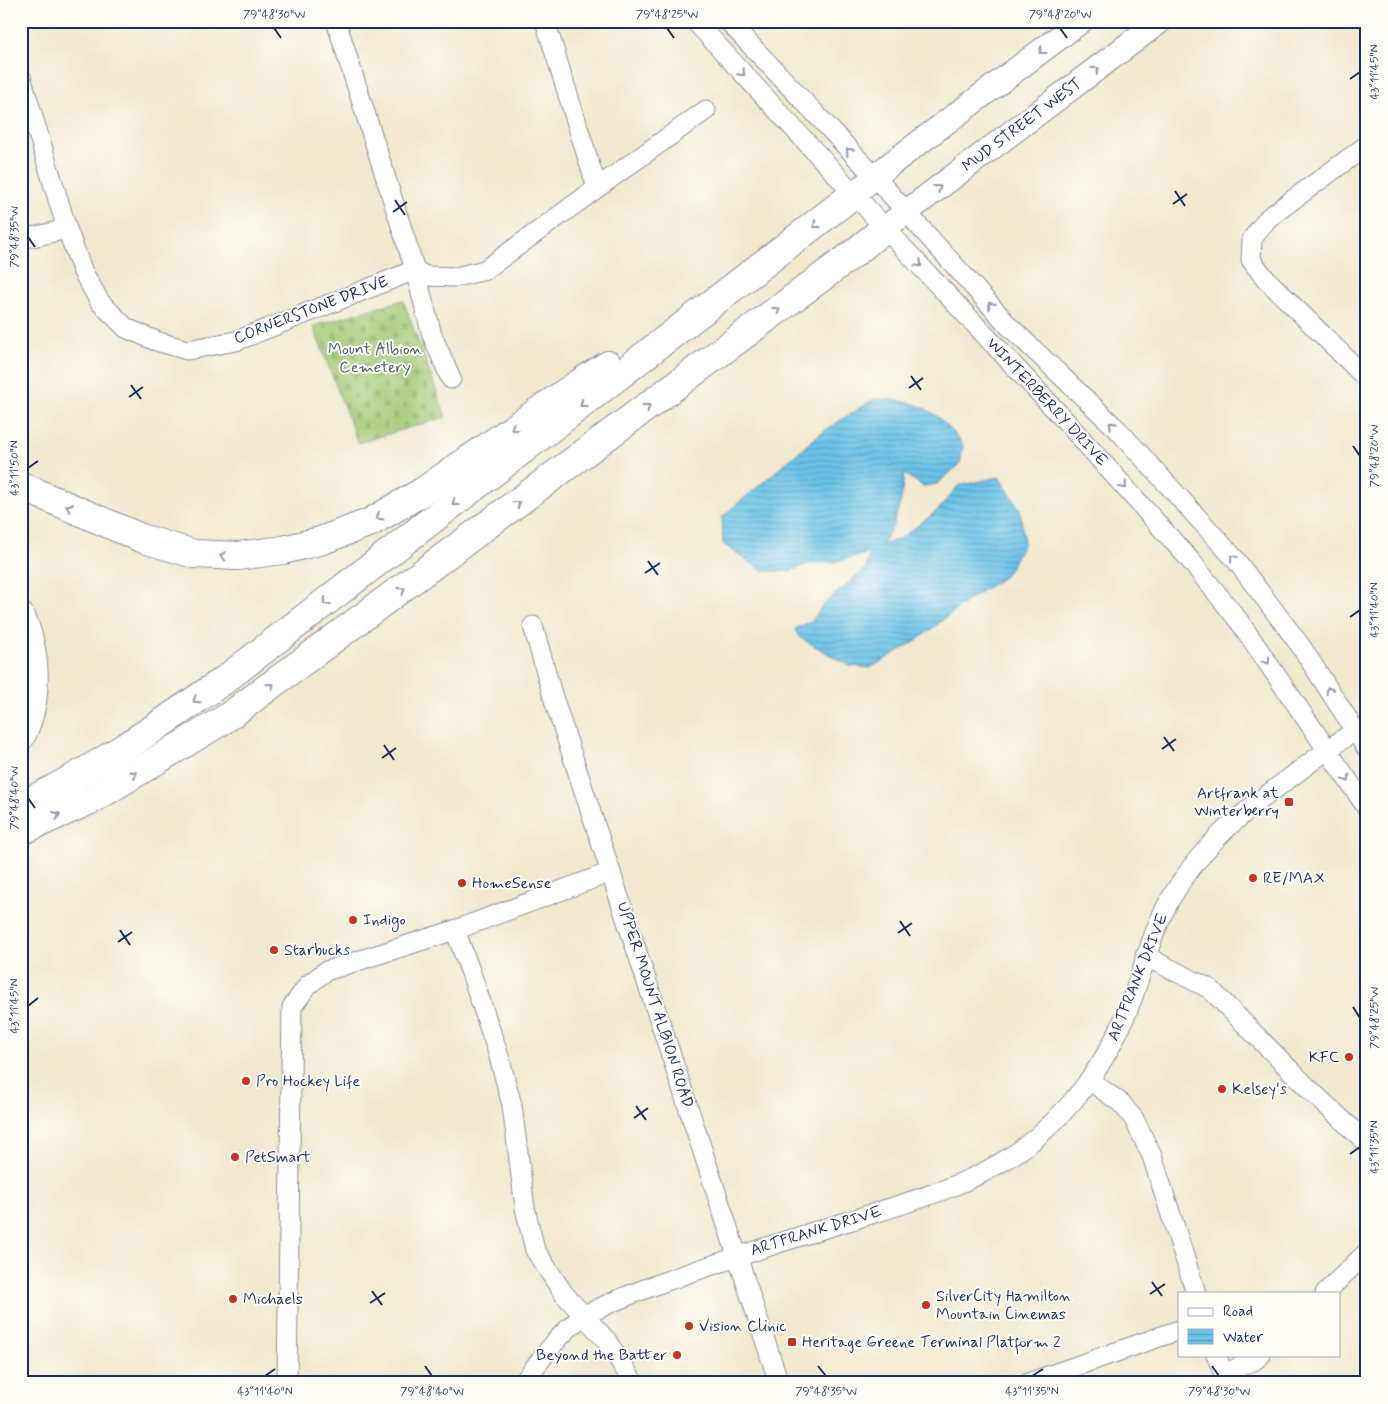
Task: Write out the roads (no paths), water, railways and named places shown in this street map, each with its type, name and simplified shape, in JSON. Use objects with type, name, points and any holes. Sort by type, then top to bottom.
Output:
[{"type":"highway","points":[[21,805],[41,796],[134,742],[227,678],[864,186]]},
{"type":"highway","points":[[21,831],[93,799],[228,717],[450,554],[896,220]]},
{"type":"highway","points":[[21,486],[141,538],[194,554],[238,556],[283,550],[320,541],[371,522],[422,492],[578,384],[733,288]]},
{"type":"highway","points":[[21,617],[33,659],[33,698],[25,729],[21,736]]},
{"type":"main road","points":[[864,186],[1081,21]]},
{"type":"main road","name":"MUD STREET WEST","points":[[896,220],[1160,21]]},
{"type":"street","points":[[336,21],[415,270],[432,335],[451,379]]},
{"type":"street","points":[[545,21],[597,188]]},
{"type":"street","name":"WINTERBERRY DRIVE","points":[[695,21],[864,186],[896,220],[1061,416],[1190,560],[1239,621],[1367,808]]},
{"type":"street","name":"WINTERBERRY DRIVE","points":[[728,21],[864,186],[896,220],[1118,431],[1234,559],[1300,645],[1367,749]]},
{"type":"street","name":"CORNERSTONE DRIVE","points":[[21,77],[67,229],[83,272],[100,302],[126,328],[156,341],[187,350],[236,340],[415,270]]},
{"type":"street","points":[[415,270],[426,276],[456,277],[485,270],[706,110]]},
{"type":"street","points":[[1367,145],[1268,218],[1252,240],[1251,260],[1265,278],[1367,379]]},
{"type":"street","points":[[21,238],[67,229]]},
{"type":"street","name":"UPPER MOUNT ALBION ROAD","points":[[533,626],[553,697],[779,1383]]},
{"type":"street","name":"ARTFRANK DRIVE","points":[[523,1383],[552,1344],[584,1316],[625,1296],[738,1256],[934,1194],[978,1176],[1006,1160],[1038,1136],[1072,1102],[1109,1050],[1132,999],[1155,930],[1171,898],[1207,847],[1248,809],[1327,749],[1355,731]]},
{"type":"street","points":[[287,1383],[292,1007],[308,985],[326,971],[455,930],[611,872]]},
{"type":"street","points":[[455,930],[498,1053],[512,1105],[525,1208],[535,1250],[564,1294],[607,1341],[634,1383]]},
{"type":"street","points":[[1145,956],[1210,989],[1310,1090],[1367,1143]]},
{"type":"street","points":[[1089,1080],[1121,1103],[1134,1119],[1152,1156],[1196,1292]]},
{"type":"street","points":[[1326,1292],[1367,1252]]},
{"type":"street","points":[[1028,1383],[1178,1330]]},
{"type":"street","points":[[1216,1356],[1226,1379],[1260,1356]]},
{"type":"water","points":[[874,399],[904,402],[926,409],[944,423],[963,445],[960,464],[937,484],[923,486],[904,474],[901,500],[893,526],[881,545],[900,539],[938,510],[958,486],[999,477],[1020,509],[1024,543],[1006,575],[967,601],[916,641],[870,668],[850,666],[799,637],[795,629],[812,621],[822,606],[866,568],[869,553],[833,562],[813,562],[790,571],[763,571],[723,544],[722,517],[821,433]]},
{"type":"place","name":"Artfrank at Winterberry","points":[[1289,802]]},
{"type":"place","name":"RE/MAX","points":[[1253,878]]},
{"type":"place","name":"HomeSense","points":[[462,883]]},
{"type":"place","name":"Indigo","points":[[353,920]]},
{"type":"place","name":"Starbucks","points":[[274,950]]},
{"type":"place","name":"KFC","points":[[1349,1057]]},
{"type":"place","name":"Pro Hockey Life","points":[[246,1081]]},
{"type":"place","name":"Kelsey's","points":[[1222,1089]]},
{"type":"place","name":"PetSmart","points":[[235,1157]]},
{"type":"place","name":"Michaels","points":[[233,1299]]},
{"type":"place","name":"SilverCity Hamilton Mountain Cinemas","points":[[926,1305]]},
{"type":"place","name":"Vision Clinic","points":[[689,1326]]},
{"type":"place","name":"Heritage Greene Terminal Platform 2","points":[[792,1342]]},
{"type":"place","name":"Beyond the Batter","points":[[677,1355]]},
{"type":"park label","name":"Mount Albion Cemetery","points":[[375,358]]}]
